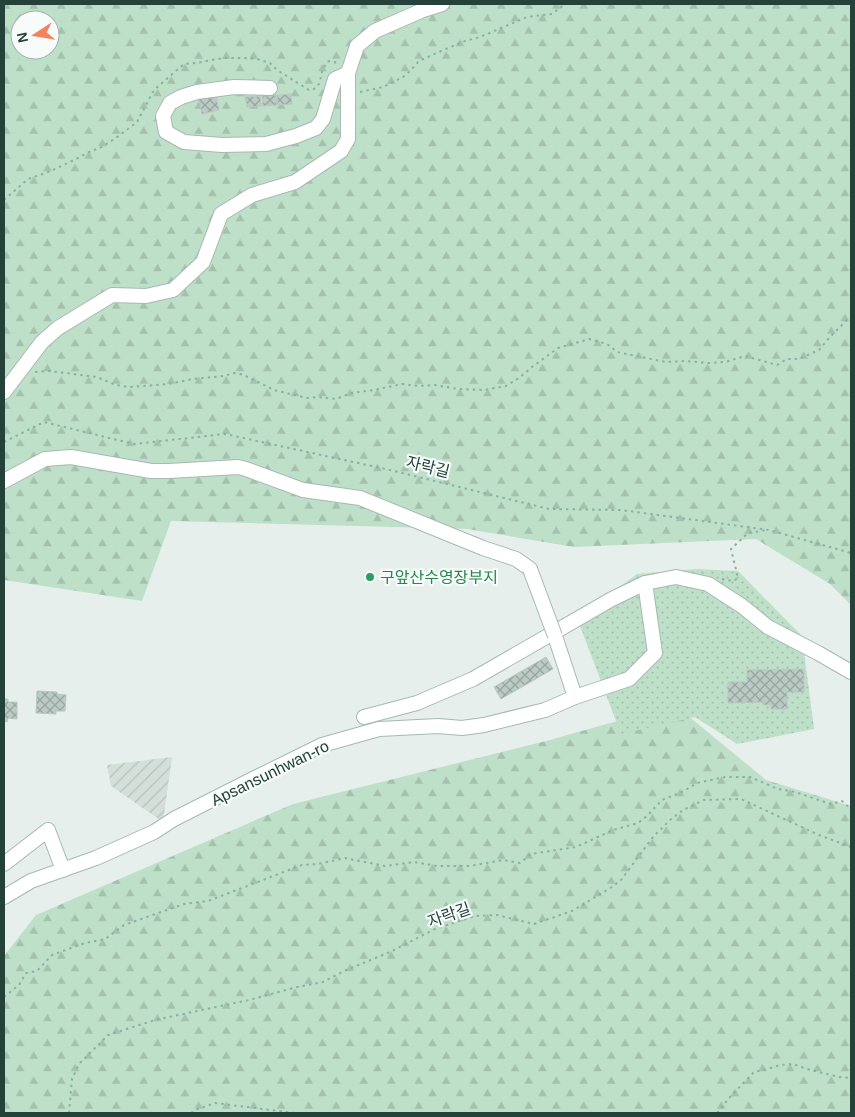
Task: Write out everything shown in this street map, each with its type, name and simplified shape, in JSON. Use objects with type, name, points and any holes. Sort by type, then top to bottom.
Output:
[{"type":"street","points":[[4,392],[42,342],[58,328],[112,295],[146,296],[173,290],[203,262],[221,214],[252,195],[296,182],[341,151],[348,139],[348,73],[357,46],[375,31],[423,10],[442,4]]},
{"type":"street","points":[[270,88],[234,87],[197,92],[181,97],[170,103],[163,116],[166,132],[184,142],[222,146],[266,144],[296,136],[316,128],[323,119],[335,79],[348,73]]},
{"type":"street","points":[[4,481],[46,459],[71,457],[151,471],[238,467],[303,490],[360,498],[482,548],[516,559],[530,569],[575,697]]},
{"type":"street","points":[[364,717],[417,703],[473,680],[612,599],[645,583],[676,577],[708,584],[742,606],[768,628],[818,652],[851,672]]},
{"type":"street","name":"Apsansunhwan-ro","points":[[4,897],[31,881],[96,858],[154,832],[244,783],[322,745],[379,728],[438,726],[462,728],[484,725],[545,710],[575,697],[629,679],[655,654],[645,583]]},
{"type":"street","points":[[4,864],[48,830],[62,870]]},
{"type":"path","points":[[348,94],[383,87],[403,77],[419,61],[527,17],[552,14],[565,4]]},
{"type":"path","points":[[20,373],[49,371],[96,377],[116,385],[129,387],[168,384],[234,373],[244,375],[274,390],[306,398],[336,399],[351,393],[402,384],[484,390],[506,386],[558,348],[589,339],[607,344],[617,352],[666,362],[725,362],[745,356],[777,365],[787,358],[799,358],[819,350],[851,317]]},
{"type":"path","name":"자락길","points":[[4,442],[44,422],[134,444],[225,434],[390,470],[549,509],[620,510],[769,530],[851,553]]},
{"type":"path","points":[[738,578],[731,549],[748,533],[769,530]]},
{"type":"path","points":[[4,997],[19,985],[26,973],[37,971],[52,955],[85,943],[105,939],[124,924],[184,904],[208,901],[302,865],[318,864],[345,858],[384,866],[406,862],[437,866],[470,866],[503,860],[520,863],[531,854],[576,847],[613,830],[638,823],[662,800],[682,792],[697,783],[725,777],[750,777],[778,789],[795,792],[830,804],[842,801],[851,809]]},
{"type":"path","name":"자락길","points":[[69,1113],[72,1079],[79,1064],[108,1034],[155,1020],[323,982],[435,930],[475,916],[497,915],[534,924],[572,911],[612,887],[620,880],[653,837],[670,820],[683,810],[704,800],[741,799],[819,835],[851,847]]},
{"type":"path","points":[[717,1113],[754,1072],[780,1065],[793,1064],[838,1077],[851,1078]]},
{"type":"path","points":[[191,1113],[215,1102],[294,1113]]},
{"type":"shaded area","points":[[172,757],[163,822],[111,786],[107,765]]},
{"type":"green space","points":[[4,4],[851,4],[851,605],[830,584],[756,539],[574,547],[467,529],[171,521],[142,601],[4,580]]},
{"type":"green space","points":[[696,569],[738,571],[802,636],[814,729],[737,744],[695,717],[621,734],[577,618],[637,574]]},
{"type":"green space","points":[[675,705],[766,780],[851,806],[851,1113],[4,1113],[4,956],[36,915],[293,804],[546,741]]},
{"type":"building","points":[[215,92],[219,110],[202,114],[198,96]]},
{"type":"building","points":[[291,94],[292,104],[278,105],[277,95]]},
{"type":"building","points":[[276,95],[277,105],[263,106],[262,96]]},
{"type":"building","points":[[260,96],[261,106],[247,107],[245,97]]},
{"type":"building","points":[[546,657],[553,669],[501,699],[494,687]]},
{"type":"building","points":[[804,669],[804,692],[787,692],[787,709],[771,709],[771,705],[764,705],[763,702],[728,703],[728,682],[747,682],[747,670]]},
{"type":"building","points":[[37,691],[57,692],[57,694],[66,695],[65,711],[56,711],[56,714],[36,713]]},
{"type":"building","points":[[4,699],[8,699],[8,702],[17,702],[17,719],[8,718],[7,722],[4,721]]},
{"type":"place","name":"구앞산수영장부지","points":[[370,577]]}]
